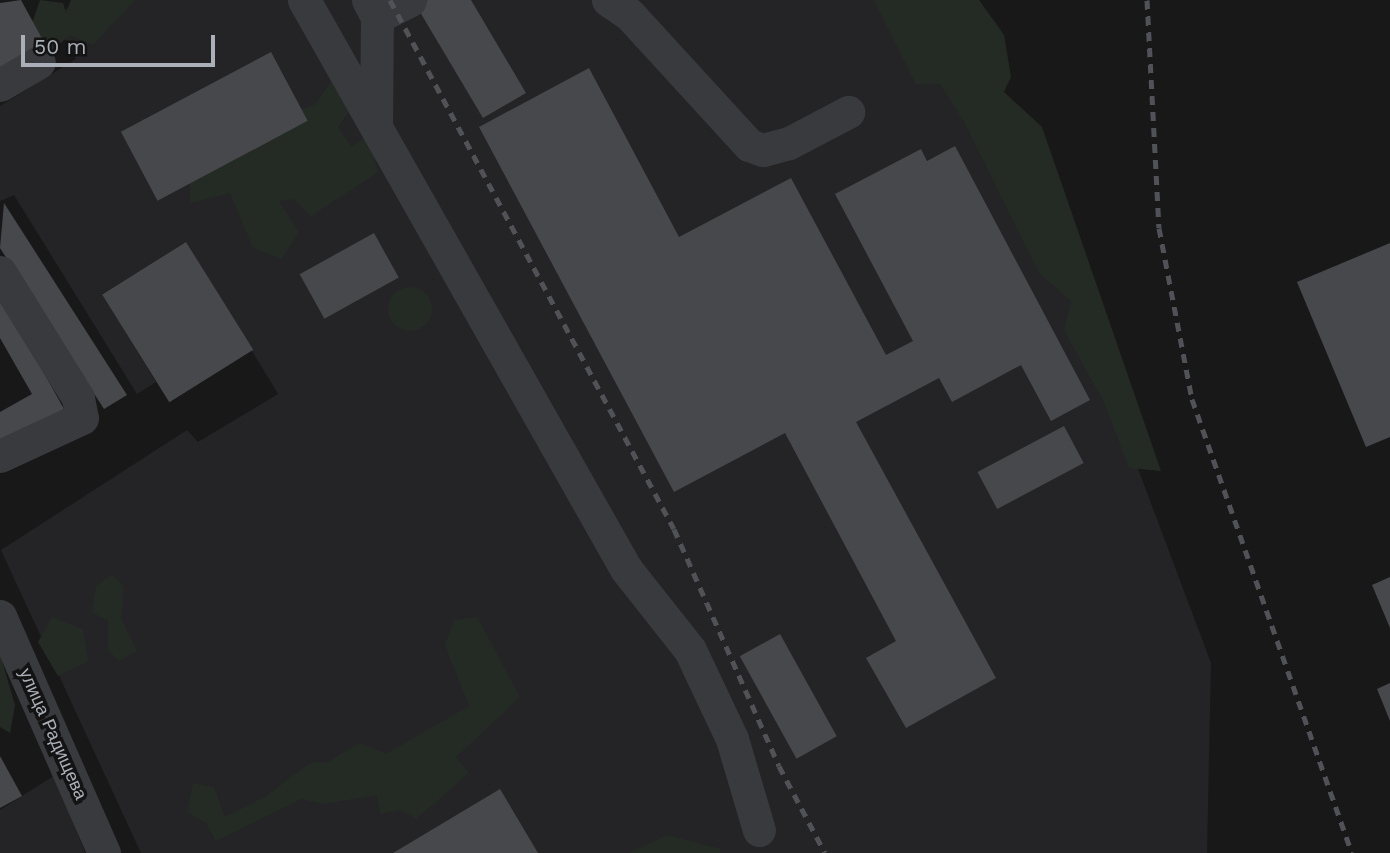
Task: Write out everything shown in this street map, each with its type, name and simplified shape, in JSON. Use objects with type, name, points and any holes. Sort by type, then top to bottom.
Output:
[{"type":"street","points":[[304,0],[626,569],[690,650],[732,740],[759,830]]},
{"type":"street","points":[[376,128],[373,8],[410,0]]},
{"type":"street","points":[[608,0],[638,24],[749,145],[763,150],[789,144],[848,112]]},
{"type":"street","points":[[0,85],[39,62]]},
{"type":"street","points":[[0,272],[78,398],[82,418],[0,456]]},
{"type":"street","name":"улица Радищева","points":[[0,616],[104,853]]},
{"type":"shaded area","points":[[40,0],[63,3],[66,13],[71,0],[135,0],[93,45],[70,35],[46,55],[30,29]]},
{"type":"shaded area","points":[[84,0],[962,0],[1211,663],[1207,853],[141,853],[1,550],[187,430],[198,442],[278,394],[186,242],[102,294],[156,382],[137,394],[14,195],[0,201],[0,106],[76,59],[52,16]]},
{"type":"shaded area","points":[[874,0],[979,0],[1004,35],[1011,77],[1004,92],[1042,127],[1161,471],[1129,468],[1104,402],[1064,330],[1071,301],[1039,273],[965,123],[940,84],[916,84]]},
{"type":"shaded area","points":[[336,75],[350,110],[338,127],[351,147],[369,135],[378,172],[311,216],[294,199],[279,201],[299,232],[282,259],[253,248],[230,193],[190,203],[190,175],[286,115],[314,105]]},
{"type":"shaded area","points":[[410,287],[425,294],[432,309],[425,324],[410,331],[395,324],[388,309],[395,294]]},
{"type":"shaded area","points":[[112,574],[124,587],[121,618],[137,651],[119,661],[108,650],[108,620],[92,613],[96,586]]},
{"type":"shaded area","points":[[52,617],[83,629],[88,661],[58,676],[38,642]]},
{"type":"shaded area","points":[[477,617],[520,697],[456,757],[469,773],[416,819],[401,810],[380,814],[377,795],[324,804],[301,799],[216,841],[206,823],[187,812],[193,783],[214,787],[225,817],[265,797],[310,763],[328,762],[360,743],[386,754],[469,706],[445,645],[454,620]]},
{"type":"shaded area","points":[[0,654],[15,705],[10,733],[0,727]]},
{"type":"shaded area","points":[[55,775],[85,853],[0,853],[0,810]]},
{"type":"shaded area","points":[[667,835],[721,849],[720,853],[629,853]]},
{"type":"building","points":[[21,0],[45,44],[0,68],[0,3]]},
{"type":"building","points":[[428,0],[471,0],[526,93],[483,118],[417,7]]},
{"type":"building","points":[[271,52],[308,121],[158,201],[121,132]]},
{"type":"building","points":[[589,68],[679,237],[791,178],[886,355],[913,341],[835,194],[921,149],[927,161],[955,146],[1090,400],[1051,421],[1021,365],[952,402],[939,378],[856,422],[996,678],[906,728],[866,658],[896,641],[785,433],[674,492],[479,127]]},
{"type":"building","points":[[4,203],[127,395],[104,409],[0,248]]},
{"type":"building","points":[[374,233],[399,278],[324,319],[300,274]]},
{"type":"building","points":[[186,242],[253,350],[169,402],[102,294]]},
{"type":"building","points":[[1390,243],[1390,437],[1366,447],[1297,282]]},
{"type":"building","points":[[0,294],[64,409],[0,446],[0,412],[32,394],[0,338]]},
{"type":"building","points":[[1064,426],[1084,463],[997,509],[977,472]]},
{"type":"building","points":[[1390,577],[1390,628],[1372,585]]},
{"type":"building","points":[[780,634],[837,736],[796,759],[740,656]]},
{"type":"building","points":[[1390,683],[1390,721],[1377,689]]},
{"type":"building","points":[[0,756],[22,796],[0,808]]},
{"type":"building","points":[[500,789],[538,853],[393,853]]},
{"type":"railway","points":[[390,0],[674,529],[779,766],[825,853]]},
{"type":"railway","points":[[1147,0],[1159,228],[1192,399],[1352,853]]}]
